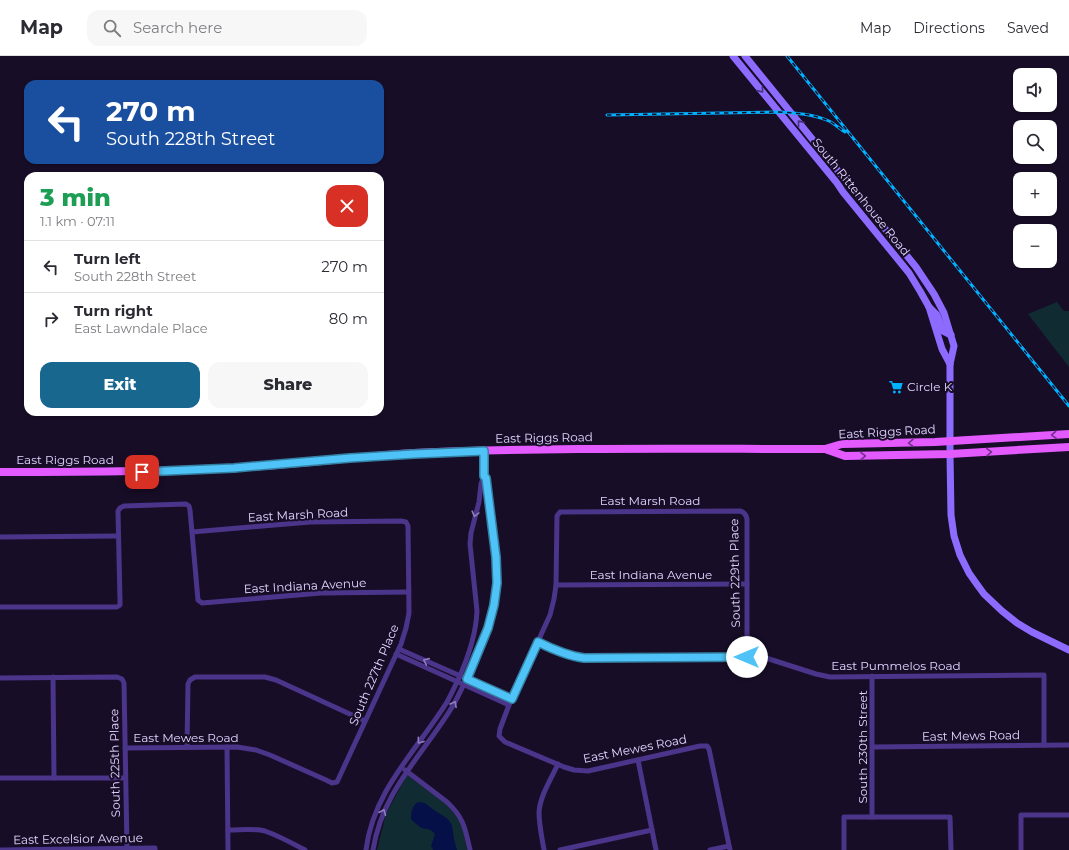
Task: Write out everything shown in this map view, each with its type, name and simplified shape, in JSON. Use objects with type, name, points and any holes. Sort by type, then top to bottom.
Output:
[{"type":"main road","name":"South Rittenhouse Road","points":[[733,56],[837,183],[904,268],[929,307],[942,349],[950,364]]},
{"type":"main road","name":"South Rittenhouse Road","points":[[745,56],[916,267],[937,299],[944,313],[954,346],[950,364],[950,454],[952,525],[956,543],[969,573],[984,594],[1002,611],[1032,632],[1069,650]]},
{"type":"main road","points":[[904,268],[913,271],[929,293],[937,299]]},
{"type":"main road","points":[[929,307],[937,315],[943,331],[951,335]]},
{"type":"main road","name":"East Riggs Road","points":[[0,472],[138,472],[242,467],[350,458],[484,451],[616,449],[825,449],[842,444],[950,441],[1069,434]]},
{"type":"main road","name":"East Riggs Road","points":[[825,449],[845,456],[950,454],[1069,447]]},
{"type":"street","points":[[366,850],[371,827],[390,783],[448,701],[471,648],[477,621],[470,544],[471,533],[479,502],[481,484],[484,476],[484,451]]},
{"type":"street","points":[[373,850],[383,813],[394,791],[449,712],[467,679],[488,628],[494,605],[497,583],[496,557],[486,478],[484,476]]},
{"type":"street","points":[[0,607],[117,607],[120,605],[118,511],[124,506],[186,504],[189,506],[190,510],[192,532]]},
{"type":"street","name":"East Marsh Road","points":[[556,585],[558,513],[564,511],[743,512]]},
{"type":"street","name":"South 229th Place","points":[[743,512],[746,518],[747,657]]},
{"type":"street","name":"East Marsh Road","points":[[192,532],[315,522],[406,522]]},
{"type":"street","name":"South 227th Place","points":[[337,782],[399,649],[406,628],[409,613],[409,592],[408,526],[406,522]]},
{"type":"street","name":"East Indiana Avenue","points":[[192,532],[198,600],[202,603],[321,593],[409,592]]},
{"type":"street","points":[[0,537],[118,536]]},
{"type":"street","name":"East Indiana Avenue","points":[[556,585],[747,584]]},
{"type":"street","points":[[396,654],[509,705],[550,615],[556,585]]},
{"type":"street","name":"East Pummelos Road","points":[[538,642],[558,651],[584,658],[766,658],[830,677],[1044,675],[1044,745]]},
{"type":"street","points":[[399,649],[512,699]]},
{"type":"street","name":"South 230th Street","points":[[844,850],[844,817],[872,817],[872,676]]},
{"type":"street","points":[[0,678],[53,677],[54,778]]},
{"type":"street","name":"South 225th Place","points":[[53,677],[117,677],[122,679],[124,682],[126,848]]},
{"type":"street","points":[[187,747],[188,684],[190,680],[195,678],[270,678],[365,721]]},
{"type":"street","name":"East Mewes Road","points":[[509,705],[499,736],[505,742],[574,770],[588,771],[700,746],[707,746],[709,749],[729,848]]},
{"type":"street","name":"East Mews Road","points":[[873,747],[1069,745]]},
{"type":"street","points":[[227,747],[228,850]]},
{"type":"street","name":"East Mewes Road","points":[[125,748],[237,747],[256,750],[332,783],[337,782]]},
{"type":"street","points":[[638,760],[656,850]]},
{"type":"street","points":[[544,850],[539,811],[544,793],[558,764]]},
{"type":"street","points":[[401,767],[452,807],[461,819],[464,826],[470,850]]},
{"type":"street","points":[[0,778],[125,778]]},
{"type":"street","points":[[1021,850],[1021,815],[1069,815]]},
{"type":"street","points":[[872,817],[950,817],[951,850]]},
{"type":"street","points":[[228,830],[265,831],[289,841],[305,850]]},
{"type":"street","points":[[560,850],[652,830]]},
{"type":"street","points":[[710,850],[729,848]]},
{"type":"street","name":"East Excelsior Avenue","points":[[0,850],[155,849]]},
{"type":"green space","points":[[1057,302],[1064,311],[1069,311],[1069,367],[1028,314]]},
{"type":"green space","points":[[407,775],[447,804],[462,825],[467,850],[377,850],[386,814]]},
{"type":"shaded area","points":[[418,802],[425,803],[448,819],[452,825],[457,850],[433,850],[431,846],[435,834],[430,830],[422,828],[411,819],[412,809]]},
{"type":"railway","points":[[787,56],[1069,406]]},
{"type":"railway","points":[[607,115],[785,112],[817,117],[831,122],[845,132]]},
{"type":"place","name":"Circle K","points":[[896,387]]},
{"type":"route","points":[[142,472],[234,468],[350,458],[484,451],[484,476],[486,478],[496,557],[497,583],[494,605],[488,628],[467,679],[512,699],[538,642],[558,651],[584,658],[747,657]]}]
